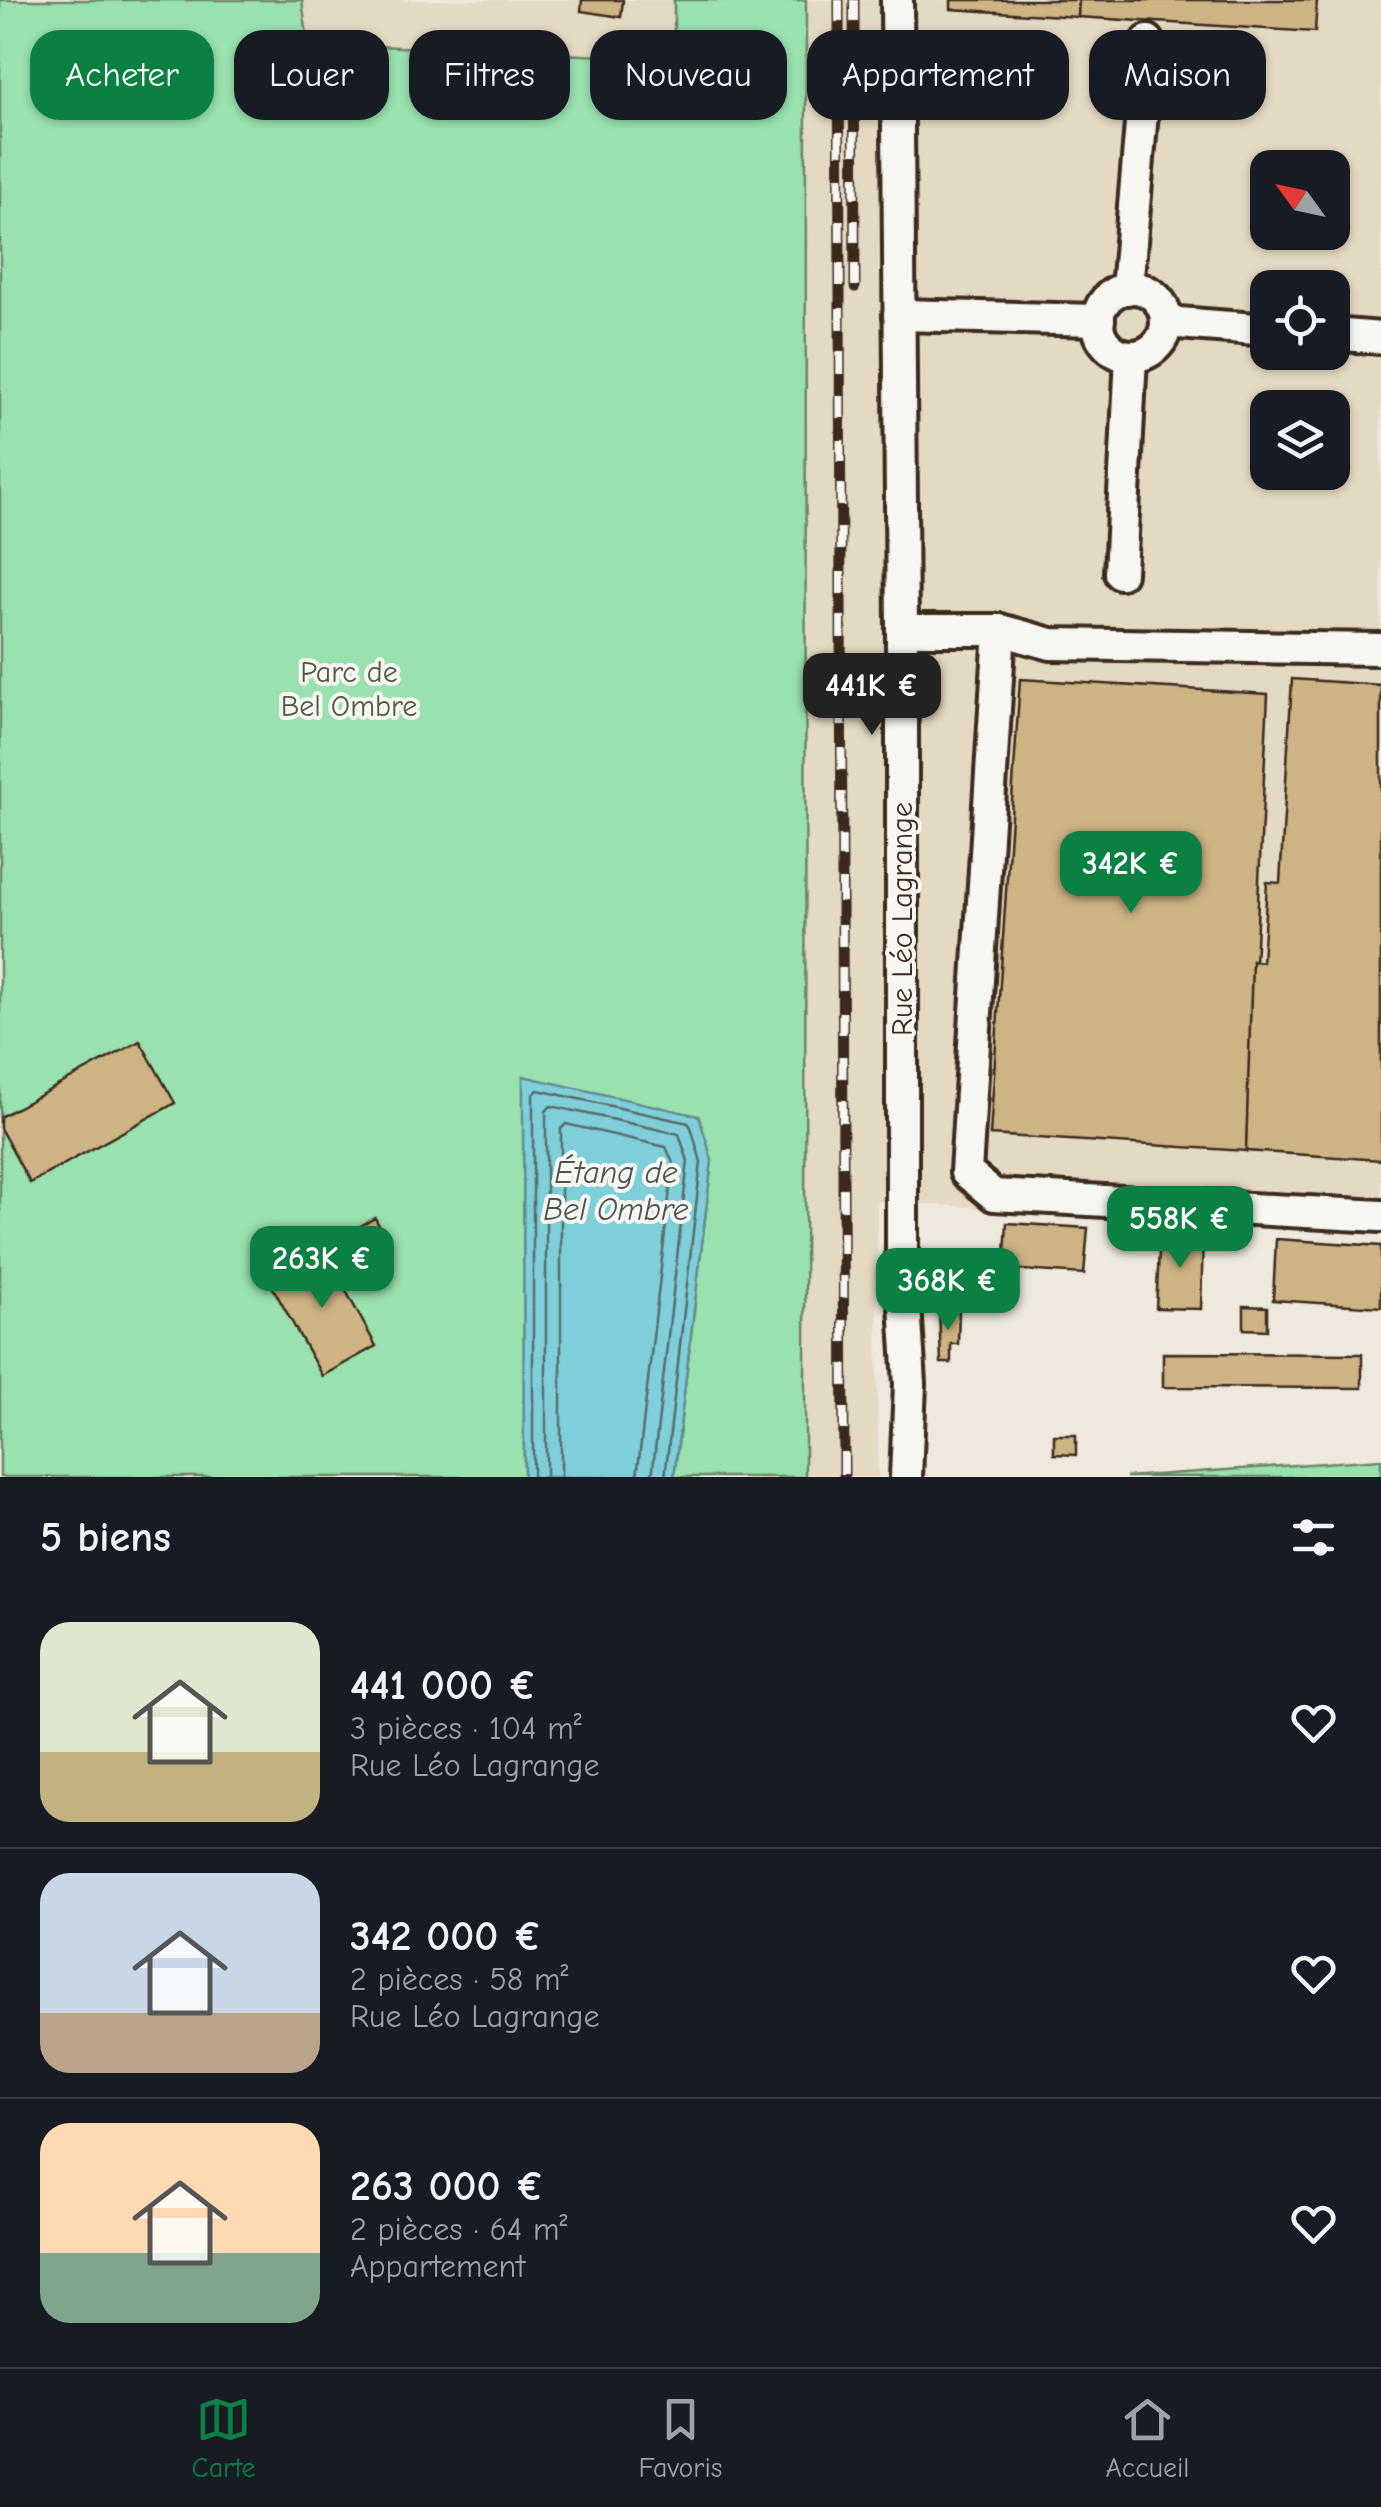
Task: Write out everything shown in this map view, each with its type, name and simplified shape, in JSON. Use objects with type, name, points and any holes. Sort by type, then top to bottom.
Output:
[{"type":"street","name":"Rue Léo Lagrange","points":[[897,0],[902,1257],[910,1384],[906,1477]]},
{"type":"street","points":[[1127,288],[1141,120]]},
{"type":"street","points":[[1127,288],[1139,289],[1158,300],[1166,322],[1159,342],[1142,354],[1131,356],[1111,349],[1104,341],[1098,320],[1107,299],[1127,288]]},
{"type":"street","points":[[899,314],[1098,320]]},
{"type":"street","points":[[1166,322],[1250,329]]},
{"type":"street","points":[[1350,335],[1381,338]]},
{"type":"street","points":[[1120,573],[1131,356]]},
{"type":"street","points":[[902,630],[1000,630],[1051,644],[1381,650]]},
{"type":"street","points":[[1000,630],[966,1172],[994,1194],[1381,1216]]},
{"type":"shaded area","points":[[302,0],[674,0],[675,30],[590,30],[590,55],[570,54],[570,30],[409,30],[409,47],[389,47],[389,30],[305,30]]},
{"type":"shaded area","points":[[806,0],[1381,0],[1381,1233],[877,1201],[878,1477],[805,1477]]},
{"type":"green space","name":"Parc de Bel Ombre","points":[[0,0],[302,0],[306,30],[234,30],[234,120],[389,120],[389,47],[409,47],[409,120],[570,120],[570,54],[590,55],[590,120],[787,120],[787,30],[674,30],[674,0],[806,0],[805,1477],[674,1477],[712,1160],[523,1077],[524,1477],[0,1477]]},
{"type":"green space","points":[[1381,1459],[1381,1477],[1126,1477]]},
{"type":"water","name":"Étang de Bel Ombre","points":[[523,1076],[699,1116],[712,1160],[674,1477],[524,1477]]},
{"type":"building","points":[[582,0],[623,0],[621,17],[581,11]]},
{"type":"building","points":[[951,0],[1079,0],[1078,17],[951,9]]},
{"type":"building","points":[[1079,0],[1317,0],[1315,32],[1078,17]]},
{"type":"building","points":[[1020,679],[1268,694],[1246,1151],[990,1135]]},
{"type":"building","points":[[1292,679],[1381,685],[1381,1160],[1246,1151],[1252,961],[1262,962],[1267,882],[1280,883]]},
{"type":"building","points":[[140,1041],[175,1103],[30,1183],[0,1128],[0,1117]]},
{"type":"building","points":[[375,1218],[390,1246],[350,1268],[335,1240]]},
{"type":"building","points":[[1007,1223],[1088,1228],[1084,1274],[1004,1269]]},
{"type":"building","points":[[1160,1232],[1203,1235],[1201,1309],[1156,1308]]},
{"type":"building","points":[[1276,1239],[1381,1246],[1381,1307],[1273,1300]]},
{"type":"building","points":[[322,1247],[376,1346],[322,1376],[267,1277]]},
{"type":"building","points":[[1244,1306],[1267,1307],[1267,1330],[1244,1329]]},
{"type":"building","points":[[959,1309],[958,1344],[951,1344],[951,1363],[941,1363],[939,1310]]},
{"type":"building","points":[[1163,1353],[1362,1354],[1362,1388],[1163,1387]]},
{"type":"building","points":[[1054,1435],[1076,1435],[1076,1455],[1054,1454]]},
{"type":"railway","points":[[839,0],[844,1477]]},
{"type":"railway","points":[[854,0],[855,287]]}]
